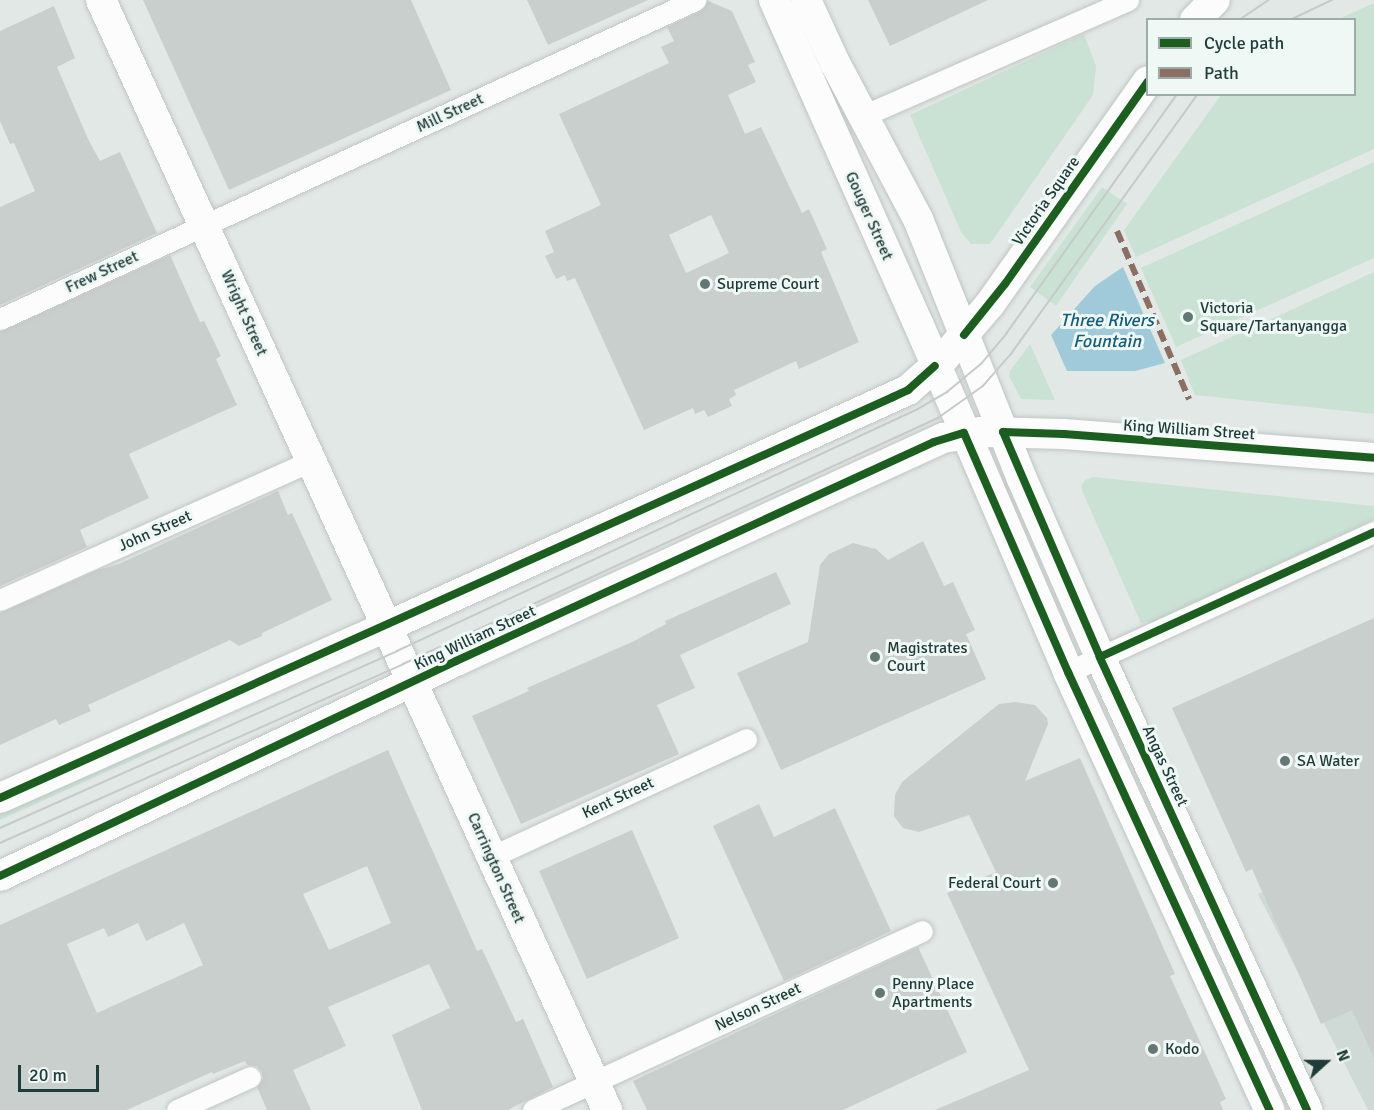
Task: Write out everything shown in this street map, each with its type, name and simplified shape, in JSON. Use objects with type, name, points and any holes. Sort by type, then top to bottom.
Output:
[{"type":"street","name":"Wright Street","points":[[101,0],[386,627]]},
{"type":"street","name":"Mill Street","points":[[204,225],[695,0]]},
{"type":"street","name":"Gouger Street","points":[[774,0],[964,433]]},
{"type":"street","points":[[806,0],[835,63],[865,115],[923,229],[964,335]]},
{"type":"street","points":[[865,115],[1128,0]]},
{"type":"street","points":[[1197,18],[1215,0]]},
{"type":"street","name":"Victoria Square","points":[[935,366],[964,335],[1005,284],[1146,84]]},
{"type":"street","points":[[861,200],[855,166],[865,115]]},
{"type":"street","name":"Frew Street","points":[[0,319],[204,225]]},
{"type":"street","name":"Angas Street","points":[[964,335],[1003,432],[1100,657],[1307,1110]]},
{"type":"street","points":[[0,798],[386,627],[909,390],[935,366]]},
{"type":"street","points":[[964,433],[1068,672],[1269,1110]]},
{"type":"street","name":"King William Street","points":[[0,876],[934,442],[964,433],[1064,434],[1374,458]]},
{"type":"street","name":"John Street","points":[[0,600],[311,460]]},
{"type":"street","points":[[1068,672],[1374,532]]},
{"type":"street","name":"Carrington Street","points":[[386,627],[607,1110]]},
{"type":"street","name":"Kent Street","points":[[491,857],[746,740]]},
{"type":"street","name":"Nelson Street","points":[[533,1110],[922,931]]},
{"type":"street","points":[[177,1110],[250,1077]]},
{"type":"shaded area","points":[[1374,843],[1374,1110],[1368,1110],[1258,894]]},
{"type":"green space","points":[[1374,3],[1374,149],[1136,257],[1124,230],[1220,96],[1356,96],[1356,18],[1341,18]]},
{"type":"green space","points":[[1084,34],[1096,66],[1093,95],[990,244],[971,244],[961,232],[910,115]]},
{"type":"green space","points":[[1374,162],[1374,258],[1176,347],[1141,268]]},
{"type":"green space","points":[[1102,187],[1127,204],[1056,306],[1030,287]]},
{"type":"green space","points":[[1374,272],[1374,414],[1195,395],[1181,360]]},
{"type":"green space","points":[[1030,344],[1055,400],[1021,399],[1009,376],[1010,371]]},
{"type":"green space","points":[[1093,477],[1374,506],[1374,519],[1156,621],[1141,623],[1083,493],[1081,486],[1085,480]]},
{"type":"green space","points":[[208,722],[210,725],[0,820],[0,812]]},
{"type":"water","name":"Three Rivers Fountain","points":[[1123,267],[1165,363],[1135,371],[1067,371],[1051,335],[1095,286]]},
{"type":"building","points":[[143,0],[411,0],[451,90],[229,190]]},
{"type":"building","points":[[527,0],[648,0],[548,45]]},
{"type":"building","points":[[868,0],[988,0],[890,46]]},
{"type":"building","points":[[708,1],[732,11],[755,62],[748,65],[756,82],[728,95],[745,134],[761,127],[802,213],[809,209],[827,249],[821,252],[859,342],[799,369],[796,361],[734,390],[736,395],[729,399],[732,406],[708,417],[704,410],[695,414],[693,408],[644,430],[575,278],[567,281],[565,275],[556,279],[545,256],[554,252],[545,231],[601,205],[559,114],[669,63],[661,47],[674,41],[667,27],[701,11]],"holes":[[[711,215],[729,253],[686,273],[669,235]]]},
{"type":"building","points":[[54,6],[75,58],[57,67],[89,141],[100,161],[120,152],[157,233],[0,305],[0,207],[35,191],[14,143],[10,144],[0,121],[0,31]]},
{"type":"building","points":[[170,255],[200,322],[204,321],[221,356],[216,359],[237,405],[129,454],[149,498],[80,530],[87,547],[0,586],[0,332]]},
{"type":"building","points":[[278,491],[288,515],[292,513],[332,600],[239,646],[230,640],[88,705],[91,711],[59,725],[56,719],[0,745],[0,613],[98,570],[119,564]]},
{"type":"building","name":"Magistrates Court","points":[[923,541],[944,586],[953,582],[975,630],[966,634],[986,679],[781,770],[737,673],[808,642],[820,565],[829,554],[853,543],[876,549],[888,560]]},
{"type":"building","points":[[776,572],[791,604],[680,655],[695,688],[657,705],[679,754],[521,824],[472,716],[529,691],[527,688],[632,642],[666,624],[665,621]]},
{"type":"building","name":"SA Water","points":[[1374,618],[1374,1058],[1352,1010],[1321,1024],[1252,869],[1246,872],[1172,708]]},
{"type":"building","name":"Federal Court","points":[[1015,702],[1035,705],[1047,718],[1048,724],[1025,781],[1080,758],[1175,974],[1170,976],[1226,1099],[1220,1102],[1223,1110],[935,1110],[1029,1070],[947,893],[996,872],[969,815],[919,832],[903,828],[894,816],[895,795],[902,782],[999,704]]},
{"type":"building","points":[[388,750],[477,951],[482,949],[516,1022],[523,1019],[553,1087],[508,1110],[422,1110],[392,1035],[450,1008],[429,964],[328,1007],[346,1046],[293,1070],[311,1110],[267,1110],[257,1087],[263,1079],[262,1072],[257,1066],[247,1065],[245,1061],[213,1074],[212,1072],[127,1110],[0,1110],[0,925]],"holes":[[[367,866],[391,923],[329,950],[303,894]],[[138,923],[146,941],[184,923],[203,965],[97,1013],[67,944],[104,928],[108,937]]]},
{"type":"building","points":[[759,804],[774,837],[835,808],[891,931],[784,981],[713,826]]},
{"type":"building","points":[[632,830],[679,938],[587,979],[539,871]]},
{"type":"building","name":"Penny Place Apartments","points":[[918,947],[967,1052],[843,1110],[647,1110],[633,1081]]},
{"type":"tram line","points":[[1242,18],[1269,0]]},
{"type":"tram line","points":[[1294,18],[1332,0]]},
{"type":"tram line","points":[[0,828],[397,651],[918,409],[947,392],[982,363],[1006,334],[1176,96]]},
{"type":"tram line","points":[[0,843],[403,664],[938,418],[983,386],[1011,354],[1197,96]]},
{"type":"marked path","points":[[1117,231],[1189,399]]},
{"type":"cycle path","points":[[964,335],[1005,284],[1146,84]]},
{"type":"cycle path","points":[[0,798],[893,397],[908,390],[935,366]]},
{"type":"cycle path","points":[[1307,1110],[1100,657],[1003,432],[1064,434],[1374,458]]},
{"type":"cycle path","points":[[0,876],[456,661],[934,442],[964,433],[1068,672],[1269,1110]]},
{"type":"cycle path","points":[[1100,657],[1374,532]]},
{"type":"place","name":"Supreme Court","points":[[705,284]]},
{"type":"place","name":"Victoria Square/Tartanyangga","points":[[1188,317]]},
{"type":"place","name":"Magistrates Court","points":[[875,657]]},
{"type":"place","name":"SA Water","points":[[1285,761]]},
{"type":"place","name":"Federal Court","points":[[1053,883]]},
{"type":"place","name":"Penny Place Apartments","points":[[880,993]]},
{"type":"place","name":"Kodo","points":[[1153,1049]]}]
